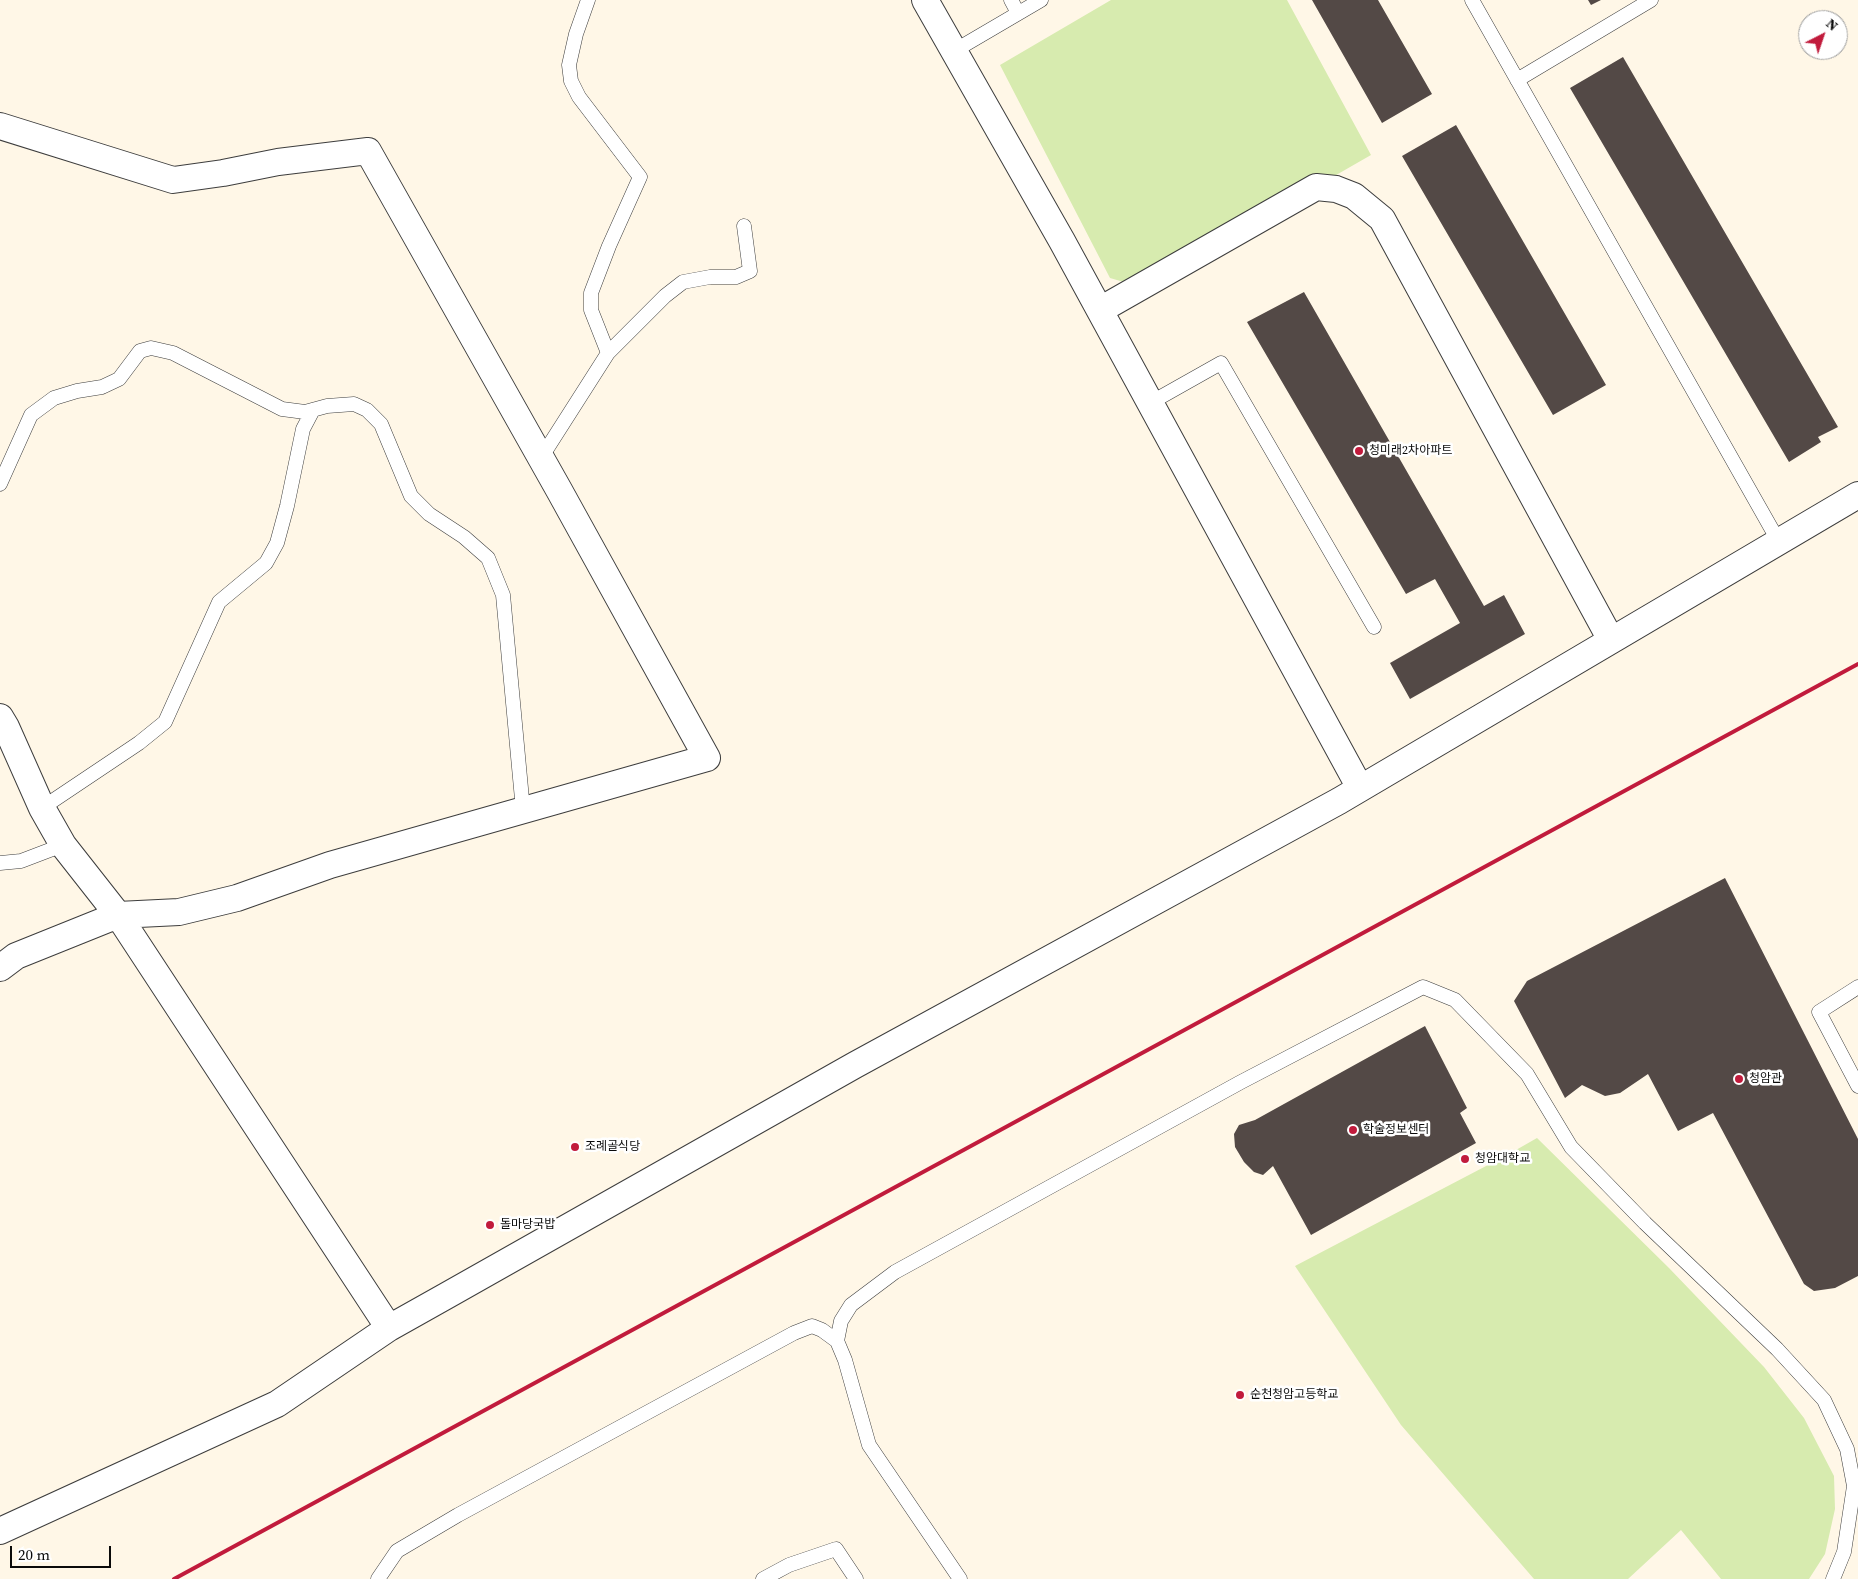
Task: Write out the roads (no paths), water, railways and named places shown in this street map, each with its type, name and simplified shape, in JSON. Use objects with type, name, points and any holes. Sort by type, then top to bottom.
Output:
[{"type":"street","points":[[925,0],[1100,310],[1360,788]]},
{"type":"street","points":[[0,126],[173,180],[223,173],[278,162],[368,151],[707,758],[330,865],[230,900],[179,912],[118,915],[16,956],[0,968]]},
{"type":"street","points":[[1100,310],[1316,187],[1336,189],[1354,196],[1382,219],[1612,640]]},
{"type":"street","points":[[0,1531],[277,1404],[389,1328],[855,1065],[1360,788],[1858,495]]},
{"type":"street","points":[[0,717],[42,808],[63,845],[118,915],[389,1328]]},
{"type":"lane","points":[[588,0],[576,34],[569,65],[571,81],[579,97],[640,177],[609,246],[591,293],[591,310],[608,352]]},
{"type":"lane","points":[[1011,0],[1018,13]]},
{"type":"lane","points":[[954,51],[1041,0]]},
{"type":"lane","points":[[1472,0],[1779,542]]},
{"type":"lane","points":[[1517,80],[1651,0]]},
{"type":"lane","points":[[541,458],[608,352],[665,296],[683,282],[710,276],[736,277],[750,270],[744,226]]},
{"type":"lane","points":[[0,484],[32,415],[54,398],[77,391],[102,387],[119,379],[140,351],[151,348],[173,353],[282,409],[305,412],[327,406],[354,404],[367,410],[381,424],[411,496],[429,514],[464,537],[488,558],[503,595],[524,810]]},
{"type":"lane","points":[[1150,403],[1221,363],[1374,627]]},
{"type":"lane","points":[[42,808],[139,744],[165,722],[219,602],[266,563],[277,543],[287,506],[303,429],[313,410]]},
{"type":"lane","points":[[0,863],[21,861],[63,845]]},
{"type":"lane","points":[[837,1342],[841,1321],[851,1304],[896,1272],[1241,1082],[1423,987],[1455,1000],[1526,1074],[1571,1147],[1645,1222],[1777,1349],[1824,1400],[1847,1449],[1856,1485],[1844,1552],[1833,1579]]},
{"type":"lane","points":[[1858,987],[1819,1012],[1858,1086]]},
{"type":"lane","points":[[378,1579],[396,1551],[794,1333],[812,1326],[822,1330],[837,1342],[845,1360],[870,1445],[960,1579]]},
{"type":"lane","points":[[763,1579],[789,1565],[836,1549],[856,1579]]},
{"type":"railway","points":[[174,1579],[1858,664]]},
{"type":"place","name":"청미래2차아파트","points":[[1359,451]]},
{"type":"place","name":"청암관","points":[[1739,1079]]},
{"type":"place","name":"학술정보센터","points":[[1353,1130]]},
{"type":"place","name":"조례골식당","points":[[575,1147]]},
{"type":"place","name":"청암대학교","points":[[1465,1159]]},
{"type":"place","name":"돌마당국밥","points":[[490,1225]]},
{"type":"place","name":"순천청암고등학교","points":[[1240,1395]]}]
